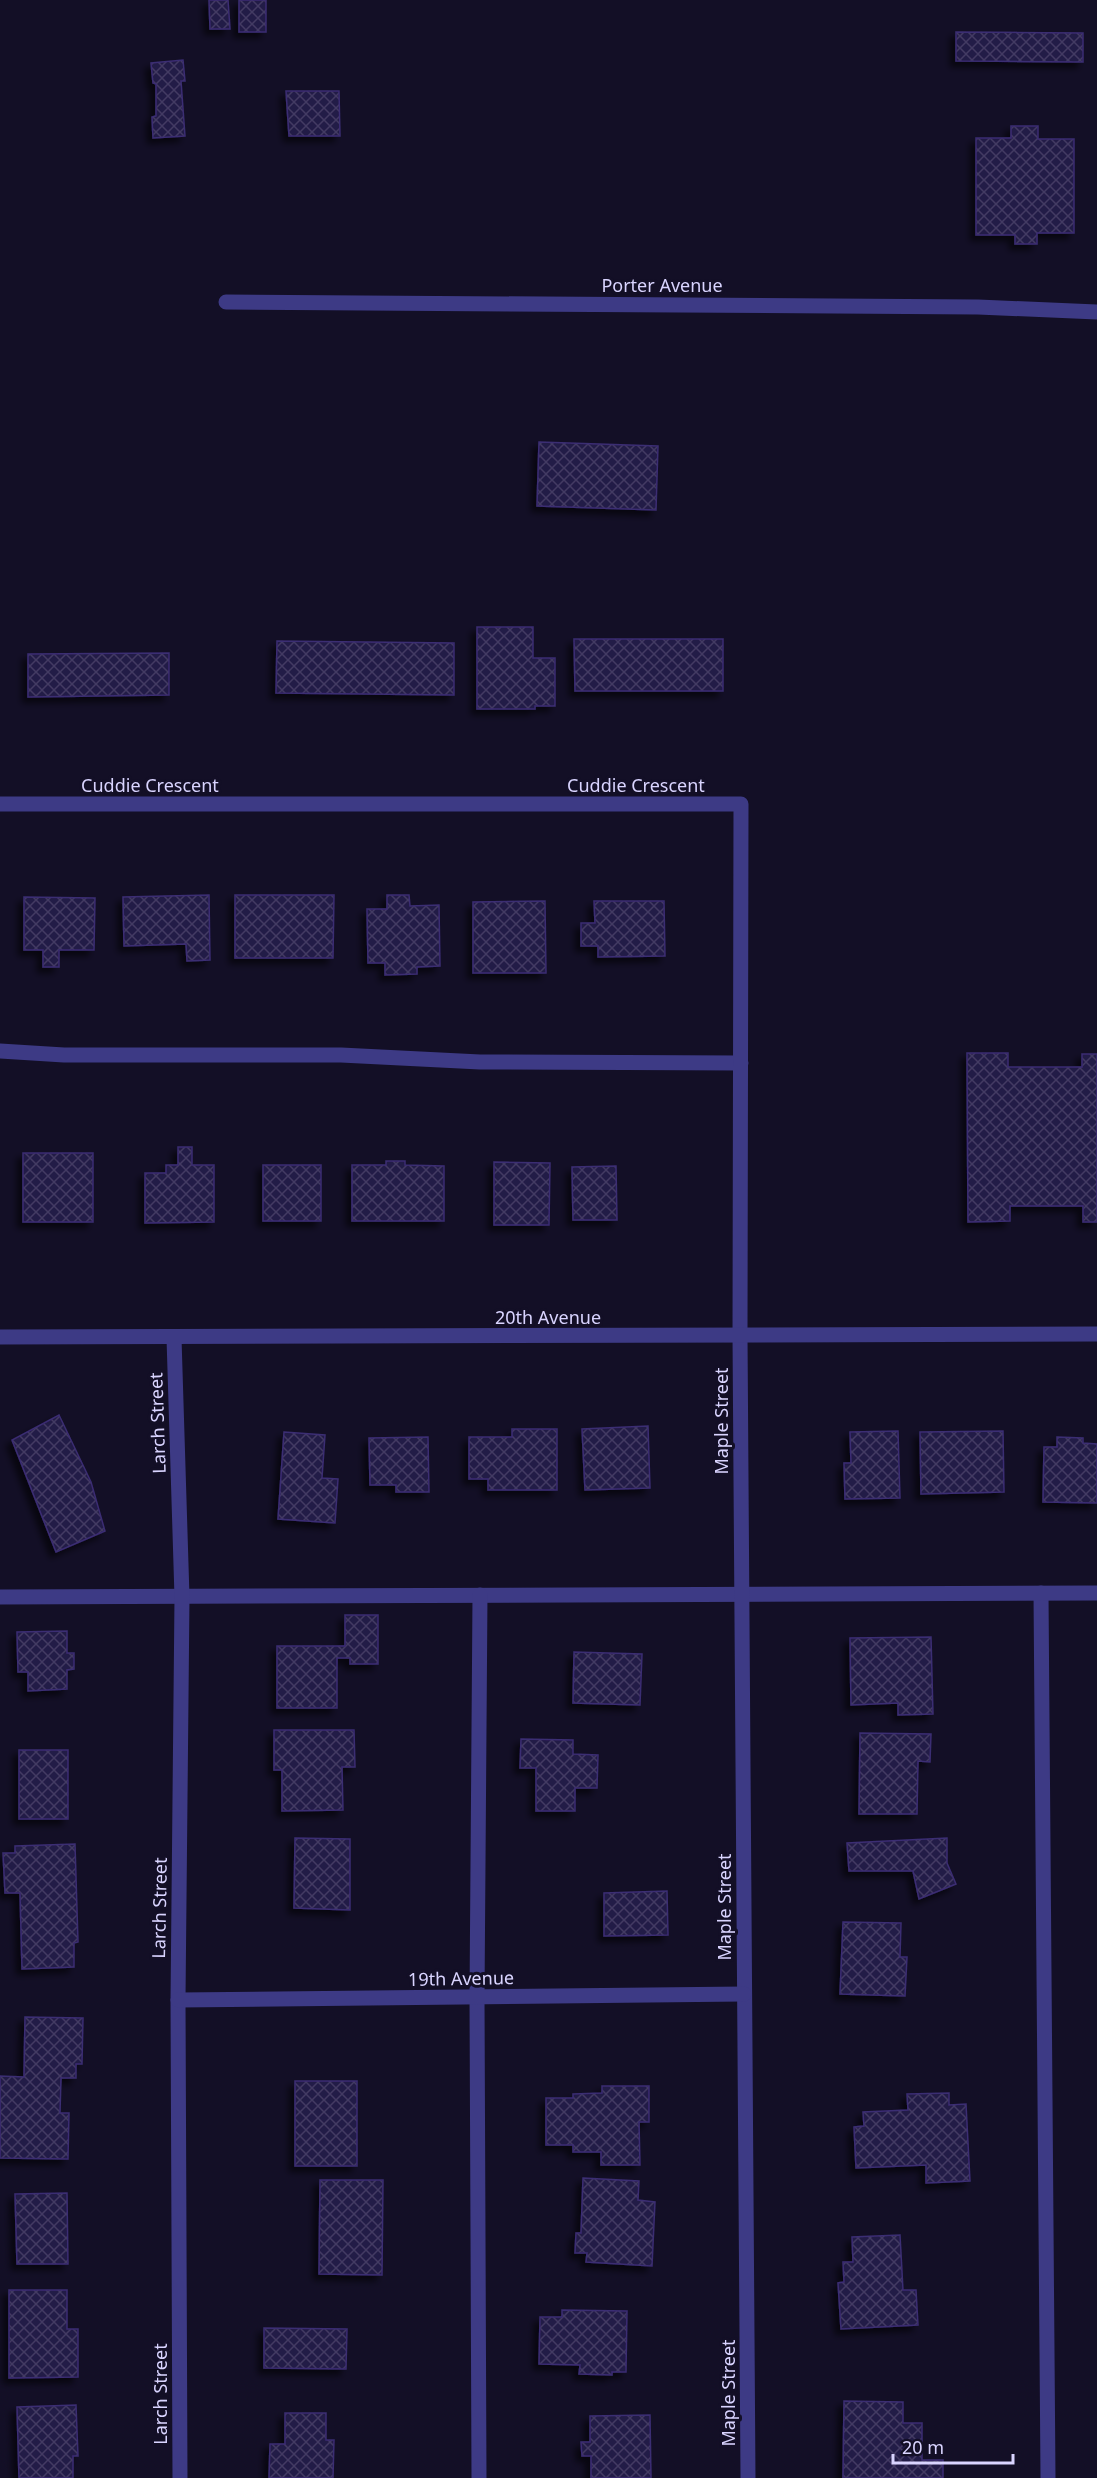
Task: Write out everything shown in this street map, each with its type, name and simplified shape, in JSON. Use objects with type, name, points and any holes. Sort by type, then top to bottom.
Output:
[{"type":"street","name":"Porter Avenue","points":[[226,302],[978,307],[1097,312]]},
{"type":"street","name":"Cuddie Crescent","points":[[0,804],[741,804],[740,1335]]},
{"type":"street","points":[[0,1051],[64,1054],[341,1055],[480,1062],[741,1063]]},
{"type":"street","name":"20th Avenue","points":[[0,1337],[1097,1334]]},
{"type":"street","name":"Maple Street","points":[[740,1335],[748,2478]]},
{"type":"street","name":"Larch Street","points":[[174,1338],[182,1597],[178,2000],[180,2478]]},
{"type":"street","points":[[1041,1593],[1048,2478]]},
{"type":"street","points":[[0,1597],[1097,1593]]},
{"type":"street","points":[[479,2478],[477,1997],[480,1595]]},
{"type":"street","name":"19th Avenue","points":[[178,2000],[744,1994]]},
{"type":"building","points":[[209,0],[228,0],[230,29],[210,29]]},
{"type":"building","points":[[239,0],[266,0],[266,32],[239,32]]},
{"type":"building","points":[[956,32],[1083,33],[1083,62],[956,61]]},
{"type":"building","points":[[183,60],[185,81],[181,81],[185,136],[153,138],[152,117],[156,116],[156,84],[153,83],[151,63]]},
{"type":"building","points":[[286,91],[339,91],[340,136],[289,136]]},
{"type":"building","points":[[1011,126],[1038,126],[1038,139],[1074,139],[1074,233],[1037,233],[1037,244],[1015,244],[1015,235],[976,235],[976,138],[1011,138]]},
{"type":"building","points":[[539,442],[658,446],[656,510],[537,506]]},
{"type":"building","points":[[477,627],[533,627],[533,658],[555,658],[555,706],[535,706],[535,709],[477,709]]},
{"type":"building","points":[[574,639],[723,639],[723,691],[575,691]]},
{"type":"building","points":[[277,641],[454,643],[454,695],[276,693]]},
{"type":"building","points":[[169,653],[169,695],[28,697],[28,654]]},
{"type":"building","points":[[209,895],[210,960],[187,961],[186,944],[124,946],[123,897]]},
{"type":"building","points":[[235,895],[334,895],[333,958],[235,958]]},
{"type":"building","points":[[387,895],[409,895],[410,906],[439,905],[440,966],[417,967],[417,974],[385,975],[385,963],[368,963],[367,909],[387,909]]},
{"type":"building","points":[[24,897],[95,898],[94,950],[59,950],[59,967],[43,967],[43,950],[24,950]]},
{"type":"building","points":[[545,901],[546,973],[473,973],[473,902]]},
{"type":"building","points":[[594,901],[664,901],[665,956],[598,957],[598,946],[581,946],[581,923],[595,923]]},
{"type":"building","points":[[967,1053],[1008,1053],[1008,1067],[1082,1067],[1082,1054],[1097,1054],[1097,1222],[1083,1222],[1083,1206],[1010,1206],[1010,1221],[968,1222]]},
{"type":"building","points":[[178,1147],[192,1147],[192,1165],[214,1165],[214,1222],[145,1223],[145,1173],[166,1173],[166,1165],[178,1165]]},
{"type":"building","points":[[23,1153],[93,1153],[93,1222],[23,1222]]},
{"type":"building","points":[[386,1161],[405,1161],[405,1165],[444,1166],[444,1221],[352,1221],[352,1165],[386,1165]]},
{"type":"building","points":[[494,1162],[550,1163],[549,1225],[494,1225]]},
{"type":"building","points":[[263,1165],[321,1165],[321,1221],[263,1221]]},
{"type":"building","points":[[616,1166],[617,1220],[573,1220],[572,1167]]},
{"type":"building","points":[[59,1415],[91,1482],[105,1531],[56,1552],[12,1440]]},
{"type":"building","points":[[648,1426],[650,1488],[585,1490],[582,1429]]},
{"type":"building","points":[[512,1429],[557,1429],[557,1490],[488,1490],[488,1479],[469,1479],[469,1437],[512,1437]]},
{"type":"building","points":[[898,1431],[900,1498],[845,1499],[844,1463],[851,1463],[850,1432]]},
{"type":"building","points":[[1003,1431],[1004,1492],[921,1494],[920,1432]]},
{"type":"building","points":[[284,1432],[325,1435],[322,1478],[338,1479],[335,1523],[278,1519]]},
{"type":"building","points":[[428,1437],[429,1492],[396,1492],[396,1485],[370,1485],[369,1438]]},
{"type":"building","points":[[1057,1437],[1083,1438],[1083,1443],[1097,1444],[1097,1503],[1043,1502],[1044,1447],[1057,1447]]},
{"type":"building","points":[[345,1615],[378,1615],[378,1664],[350,1664],[350,1658],[337,1658],[337,1708],[277,1708],[277,1646],[345,1646]]},
{"type":"building","points":[[67,1631],[67,1653],[74,1653],[74,1669],[67,1670],[67,1689],[28,1691],[28,1672],[18,1672],[17,1632]]},
{"type":"building","points":[[931,1637],[933,1714],[898,1715],[898,1703],[851,1705],[850,1638]]},
{"type":"building","points":[[574,1652],[642,1654],[640,1705],[573,1703]]},
{"type":"building","points":[[274,1730],[354,1730],[355,1767],[342,1767],[343,1810],[282,1811],[282,1770],[274,1770]]},
{"type":"building","points":[[860,1733],[931,1734],[930,1762],[918,1761],[917,1814],[859,1814]]},
{"type":"building","points":[[521,1739],[573,1740],[573,1754],[598,1755],[597,1788],[575,1788],[575,1811],[536,1811],[536,1768],[520,1768]]},
{"type":"building","points":[[19,1750],[68,1750],[68,1819],[19,1819]]},
{"type":"building","points":[[295,1838],[350,1839],[350,1910],[294,1908]]},
{"type":"building","points":[[947,1838],[947,1863],[956,1884],[919,1899],[913,1871],[849,1871],[847,1843]]},
{"type":"building","points":[[75,1844],[78,1942],[74,1943],[74,1967],[22,1969],[20,1893],[5,1893],[3,1853],[15,1853],[15,1846]]},
{"type":"building","points":[[667,1891],[668,1935],[604,1936],[604,1893]]},
{"type":"building","points":[[843,1922],[901,1923],[900,1957],[907,1957],[905,1996],[840,1994]]},
{"type":"building","points":[[25,2017],[83,2018],[82,2064],[76,2064],[76,2078],[61,2078],[60,2113],[69,2113],[68,2159],[0,2158],[0,2076],[24,2077]]},
{"type":"building","points":[[295,2081],[357,2081],[357,2166],[295,2166]]},
{"type":"building","points":[[602,2086],[649,2086],[649,2122],[639,2122],[640,2165],[601,2165],[601,2152],[573,2152],[573,2145],[546,2145],[546,2098],[573,2098],[573,2094],[602,2093]]},
{"type":"building","points":[[949,2093],[949,2105],[966,2104],[970,2181],[926,2183],[926,2165],[856,2168],[854,2127],[864,2126],[863,2112],[908,2110],[907,2094]]},
{"type":"building","points":[[583,2178],[639,2181],[638,2200],[655,2202],[652,2266],[586,2262],[587,2253],[575,2253],[576,2233],[581,2233]]},
{"type":"building","points":[[320,2180],[383,2180],[382,2275],[319,2274]]},
{"type":"building","points":[[67,2193],[68,2264],[17,2264],[15,2194]]},
{"type":"building","points":[[900,2235],[903,2290],[916,2290],[918,2325],[841,2329],[838,2283],[844,2282],[843,2262],[853,2262],[852,2237]]},
{"type":"building","points":[[9,2290],[67,2290],[67,2329],[78,2329],[78,2377],[9,2378]]},
{"type":"building","points":[[562,2310],[627,2311],[626,2372],[612,2372],[612,2375],[579,2374],[580,2365],[539,2364],[540,2317],[562,2317]]},
{"type":"building","points":[[264,2328],[347,2329],[346,2369],[264,2368]]},
{"type":"building","points":[[844,2401],[903,2402],[903,2423],[922,2423],[922,2460],[943,2460],[943,2478],[843,2478]]},
{"type":"building","points":[[76,2405],[78,2456],[73,2456],[73,2478],[19,2478],[17,2407]]},
{"type":"building","points":[[285,2413],[326,2413],[326,2440],[334,2440],[333,2478],[269,2478],[270,2444],[285,2444]]},
{"type":"building","points":[[650,2415],[651,2478],[591,2478],[591,2456],[582,2456],[581,2442],[590,2442],[590,2416]]}]
